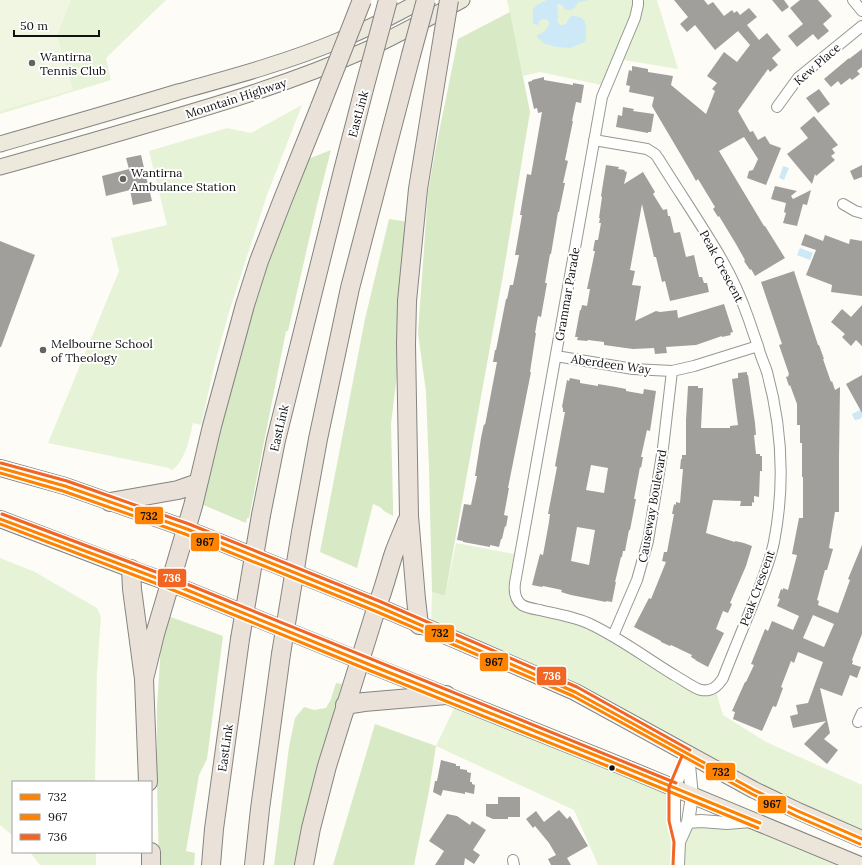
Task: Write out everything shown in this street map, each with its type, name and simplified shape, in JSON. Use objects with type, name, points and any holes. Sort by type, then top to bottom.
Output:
[{"type":"highway","points":[[144,679],[155,634],[187,529],[212,426],[245,305],[283,198],[362,0]]},
{"type":"highway","name":"EastLink","points":[[211,865],[215,822],[240,639],[261,515],[276,440],[343,171],[388,0]]},
{"type":"highway","points":[[254,865],[281,654],[318,439],[350,288],[426,0]]},
{"type":"highway","points":[[419,625],[409,516],[406,344],[407,301],[418,188],[449,0]]},
{"type":"highway","points":[[0,468],[65,486],[187,529],[377,606],[575,692],[754,790],[862,839]]},
{"type":"highway","points":[[110,502],[178,490],[198,483]]},
{"type":"highway","points":[[304,865],[327,766],[345,705],[377,606],[383,592],[395,551],[409,516]]},
{"type":"highway","points":[[0,519],[170,583],[607,760],[860,865]]},
{"type":"highway","points":[[131,569],[132,589],[144,679],[148,781]]},
{"type":"highway","points":[[345,705],[446,695]]},
{"type":"highway","points":[[823,850],[829,825]]},
{"type":"highway","points":[[151,853],[151,865]]},
{"type":"main road","name":"Mountain Highway","points":[[0,144],[223,80],[291,58],[362,31],[422,0]]},
{"type":"main road","name":"Mountain Highway","points":[[0,167],[199,110],[290,81],[368,49],[462,0]]},
{"type":"street","name":"Grammar Parade","points":[[515,593],[515,583],[602,97],[635,18],[638,0]]},
{"type":"street","points":[[853,0],[862,11]]},
{"type":"street","name":"Kew Place","points":[[777,107],[798,78],[862,26]]},
{"type":"street","name":"Peak Crescent","points":[[515,593],[516,598],[522,605],[532,609],[585,621],[613,636],[699,689],[712,690],[717,687],[723,678],[766,569],[774,542],[779,509],[781,466],[775,410],[766,370],[746,312],[731,277],[722,260],[655,154],[647,149],[594,140]]},
{"type":"street","points":[[843,204],[862,213]]},
{"type":"street","name":"Aberdeen Way","points":[[556,356],[633,369],[672,371],[694,366],[758,346]]},
{"type":"street","name":"Causeway Boulevard","points":[[613,636],[635,585],[648,541],[663,448],[672,371]]},
{"type":"street","points":[[678,865],[679,842],[674,820],[674,788],[688,754]]},
{"type":"street","points":[[679,842],[688,822],[692,796],[688,754]]},
{"type":"street","points":[[688,822],[701,821],[727,823],[754,821]]},
{"type":"green space","points":[[0,0],[166,0],[106,58],[111,80],[0,114]]},
{"type":"green space","name":"Wantirna Tennis Club","points":[[0,0],[71,0],[57,36],[73,90],[0,111]]},
{"type":"green space","points":[[507,0],[657,0],[678,69],[618,59],[606,86],[540,72],[523,76]]},
{"type":"green space","points":[[510,12],[530,112],[503,275],[445,596],[432,592],[426,392],[418,333],[428,192],[458,39]]},
{"type":"green space","points":[[302,105],[267,195],[229,312],[215,363],[201,425],[193,423],[184,455],[177,466],[172,470],[169,468],[48,443],[119,271],[111,238],[167,225],[149,151],[227,128],[251,133]]},
{"type":"green space","points":[[331,150],[288,331],[286,331],[249,518],[247,518],[246,523],[201,504],[248,319],[303,161]]},
{"type":"green space","points":[[389,219],[408,222],[399,306],[397,374],[391,424],[393,516],[373,504],[357,568],[320,552],[365,319]]},
{"type":"green space","points":[[456,543],[520,555],[519,602],[580,620],[698,689],[715,688],[723,715],[766,742],[862,785],[862,839],[732,778],[431,630],[432,592],[445,596]]},
{"type":"green space","points":[[0,558],[35,572],[97,608],[101,617],[97,672],[95,781],[12,781],[12,835],[0,825]]},
{"type":"green space","points":[[168,616],[223,636],[207,759],[199,775],[186,851],[195,853],[194,865],[159,865],[157,706],[161,644]]},
{"type":"green space","points":[[336,683],[342,684],[307,808],[295,865],[274,865],[289,747],[295,718],[304,707],[314,710],[326,708],[331,699]]},
{"type":"green space","points":[[458,700],[674,788],[679,842],[688,822],[753,821],[860,865],[598,865],[574,810],[436,746]]},
{"type":"green space","points":[[375,724],[436,746],[429,791],[414,865],[333,865]]},
{"type":"green space","points":[[31,853],[96,853],[96,865],[40,865]]},
{"type":"water","points":[[547,0],[589,0],[578,2],[575,8],[570,10],[565,10],[562,5],[557,5],[557,20],[559,24],[566,24],[571,16],[576,16],[584,20],[586,28],[585,42],[570,48],[557,47],[545,44],[537,37],[537,35],[546,29],[549,23],[548,20],[543,19],[540,20],[538,25],[534,24],[533,9],[537,5]]},
{"type":"water","points":[[783,166],[789,168],[784,180],[779,178]]},
{"type":"water","points":[[800,248],[813,253],[810,260],[797,255]]},
{"type":"water","points":[[862,409],[862,417],[855,420],[852,414]]},
{"type":"building","points":[[674,0],[704,0],[708,5],[713,2],[724,16],[732,10],[734,13],[737,11],[740,15],[749,8],[757,17],[747,25],[759,40],[767,33],[781,50],[772,58],[778,65],[770,72],[768,69],[738,111],[750,132],[753,131],[758,140],[765,136],[770,144],[781,148],[766,185],[747,178],[749,171],[753,170],[758,159],[744,137],[719,151],[785,258],[755,276],[744,261],[745,260],[736,244],[713,209],[715,207],[698,179],[696,181],[652,106],[654,97],[629,92],[630,86],[626,85],[629,70],[632,71],[632,66],[648,69],[648,72],[673,76],[671,85],[706,114],[715,91],[712,89],[717,83],[707,76],[724,52],[737,62],[750,45],[738,31],[715,50],[695,25],[687,32],[680,24],[688,17]]},
{"type":"building","points":[[772,0],[784,0],[789,7],[782,12]]},
{"type":"building","points":[[800,0],[818,0],[832,16],[823,24],[829,31],[818,40],[813,34],[797,47],[788,36],[803,24],[790,8]]},
{"type":"building","points":[[862,49],[862,67],[857,71],[860,74],[852,80],[850,78],[841,85],[838,81],[831,87],[824,79]]},
{"type":"building","points":[[544,77],[544,80],[573,85],[573,83],[584,85],[581,103],[576,102],[565,160],[568,161],[563,183],[565,183],[550,254],[541,317],[538,316],[531,372],[508,488],[504,515],[508,516],[506,527],[505,526],[499,547],[490,545],[490,547],[457,540],[464,504],[471,505],[477,476],[475,476],[481,438],[484,424],[485,425],[497,362],[493,362],[495,350],[506,299],[510,285],[513,285],[519,255],[515,255],[522,215],[520,215],[527,174],[531,175],[542,112],[538,113],[537,108],[534,109],[528,82]]},
{"type":"building","points":[[819,89],[830,104],[818,113],[806,98]]},
{"type":"building","points":[[623,107],[634,109],[633,111],[654,114],[651,132],[648,133],[616,127],[618,115],[622,116]]},
{"type":"building","points":[[814,116],[838,145],[832,149],[835,153],[831,156],[835,160],[816,176],[815,174],[812,184],[787,154],[808,138],[800,128]]},
{"type":"building","name":"Wantirna Ambulance Station","points":[[141,155],[152,201],[133,205],[130,190],[106,196],[102,176],[129,169],[126,158]]},
{"type":"building","points":[[606,165],[619,167],[618,169],[625,170],[624,171],[627,172],[624,184],[643,172],[655,192],[653,194],[663,210],[667,209],[674,233],[680,232],[686,257],[694,255],[699,277],[702,277],[704,283],[707,283],[709,292],[670,301],[665,281],[662,282],[656,257],[654,257],[642,204],[630,270],[635,271],[632,285],[641,286],[635,321],[656,311],[677,310],[678,318],[724,304],[733,332],[730,333],[731,335],[722,336],[696,345],[666,347],[667,353],[655,354],[654,348],[633,349],[604,345],[604,342],[577,340],[578,337],[575,337],[580,310],[582,305],[587,306],[590,289],[587,289],[595,251],[593,251],[595,240],[598,240],[601,223],[599,223],[599,218]]},
{"type":"building","points":[[862,165],[862,177],[854,180],[850,171]]},
{"type":"building","points":[[775,186],[797,191],[791,196],[793,199],[811,190],[807,205],[803,204],[797,226],[783,223],[786,213],[784,212],[786,203],[771,199]]},
{"type":"building","points":[[805,234],[823,241],[825,235],[849,244],[850,239],[862,241],[862,296],[831,292],[832,285],[806,275],[816,250],[801,245]]},
{"type":"building","points":[[0,241],[35,255],[1,347],[0,347]]},
{"type":"building","points":[[794,271],[831,382],[832,381],[835,390],[840,387],[839,512],[835,512],[829,548],[833,549],[827,570],[825,570],[817,600],[819,601],[818,605],[838,613],[850,580],[848,579],[862,545],[862,634],[852,660],[852,664],[861,667],[857,678],[850,675],[842,696],[820,688],[830,733],[824,739],[838,750],[827,764],[804,744],[826,721],[793,728],[790,716],[798,714],[796,705],[808,703],[823,662],[798,652],[794,663],[791,661],[781,687],[783,688],[776,707],[773,706],[762,731],[733,719],[735,712],[732,711],[754,665],[751,664],[765,629],[768,631],[772,621],[793,630],[799,616],[777,606],[780,599],[778,598],[781,589],[783,590],[783,588],[788,590],[797,555],[792,554],[799,518],[803,518],[802,443],[800,443],[800,425],[797,425],[797,404],[786,377],[789,376],[789,374],[779,345],[782,344],[761,282]],"holes":[[[813,615],[834,624],[824,647],[803,638]]]},
{"type":"building","points":[[862,305],[862,346],[856,340],[851,346],[842,337],[845,334],[831,322],[842,309],[851,317]]},
{"type":"building","points":[[747,372],[755,423],[756,435],[754,435],[756,454],[760,454],[760,456],[762,456],[759,497],[754,496],[754,503],[752,502],[752,506],[740,506],[741,501],[713,500],[706,533],[752,546],[746,566],[730,603],[732,604],[728,613],[723,611],[716,629],[724,633],[708,667],[691,657],[692,655],[661,642],[634,627],[649,598],[651,599],[666,562],[662,561],[664,552],[667,552],[674,514],[672,514],[674,504],[676,505],[676,502],[680,503],[683,469],[680,469],[681,459],[682,455],[686,455],[688,386],[698,386],[698,388],[703,388],[701,428],[730,428],[730,426],[738,425],[732,379],[738,378],[738,373]]},
{"type":"building","points":[[862,375],[862,413],[846,384]]},
{"type":"building","points":[[570,378],[580,380],[580,383],[616,387],[626,389],[626,391],[643,394],[644,389],[656,391],[650,431],[647,430],[641,457],[643,457],[634,499],[636,499],[630,530],[625,551],[623,551],[621,557],[612,602],[571,595],[561,592],[562,590],[532,585],[540,554],[543,555],[549,522],[550,514],[548,514],[565,412],[563,412],[562,407],[567,380],[569,381]],"holes":[[[591,465],[608,468],[604,493],[586,490]],[[577,527],[595,530],[589,565],[571,561]]]},
{"type":"building","points":[[441,760],[456,764],[456,766],[460,766],[460,769],[467,770],[467,772],[471,773],[470,782],[475,785],[474,794],[443,790],[441,796],[433,792],[435,781],[437,781]]},
{"type":"building","points":[[498,797],[520,797],[520,817],[493,819],[486,816],[486,804],[498,804]]},
{"type":"building","points":[[559,810],[567,819],[570,816],[588,846],[567,858],[571,865],[551,865],[548,859],[556,855],[549,843],[535,826],[533,828],[526,819],[536,811],[544,822]]},
{"type":"building","points":[[447,814],[457,816],[470,825],[472,821],[486,830],[473,850],[480,855],[474,864],[465,858],[464,865],[435,865],[444,851],[429,841]]},
{"type":"transit line","name":"736","points":[[1,463],[67,481],[189,524],[379,601],[577,687],[690,750]]},
{"type":"transit line","name":"732","points":[[0,468],[65,486],[187,529],[377,606],[575,692],[754,790],[862,839]]},
{"type":"transit line","name":"967","points":[[0,473],[63,491],[185,534],[375,611],[573,696],[752,794],[796,816],[860,844]]},
{"type":"transit line","name":"736","points":[[2,514],[172,578],[676,783]]},
{"type":"transit line","name":"732","points":[[0,519],[170,583],[760,823]]},
{"type":"transit line","name":"967","points":[[0,524],[168,588],[758,828]]},
{"type":"transit line","name":"736","points":[[673,865],[674,842],[669,821],[669,787],[682,756]]},
{"type":"place","name":"Wantirna Tennis Club","points":[[32,63]]},
{"type":"place","name":"Wantirna Ambulance Station","points":[[123,179]]},
{"type":"place","name":"Melbourne School of Theology","points":[[43,350]]}]
